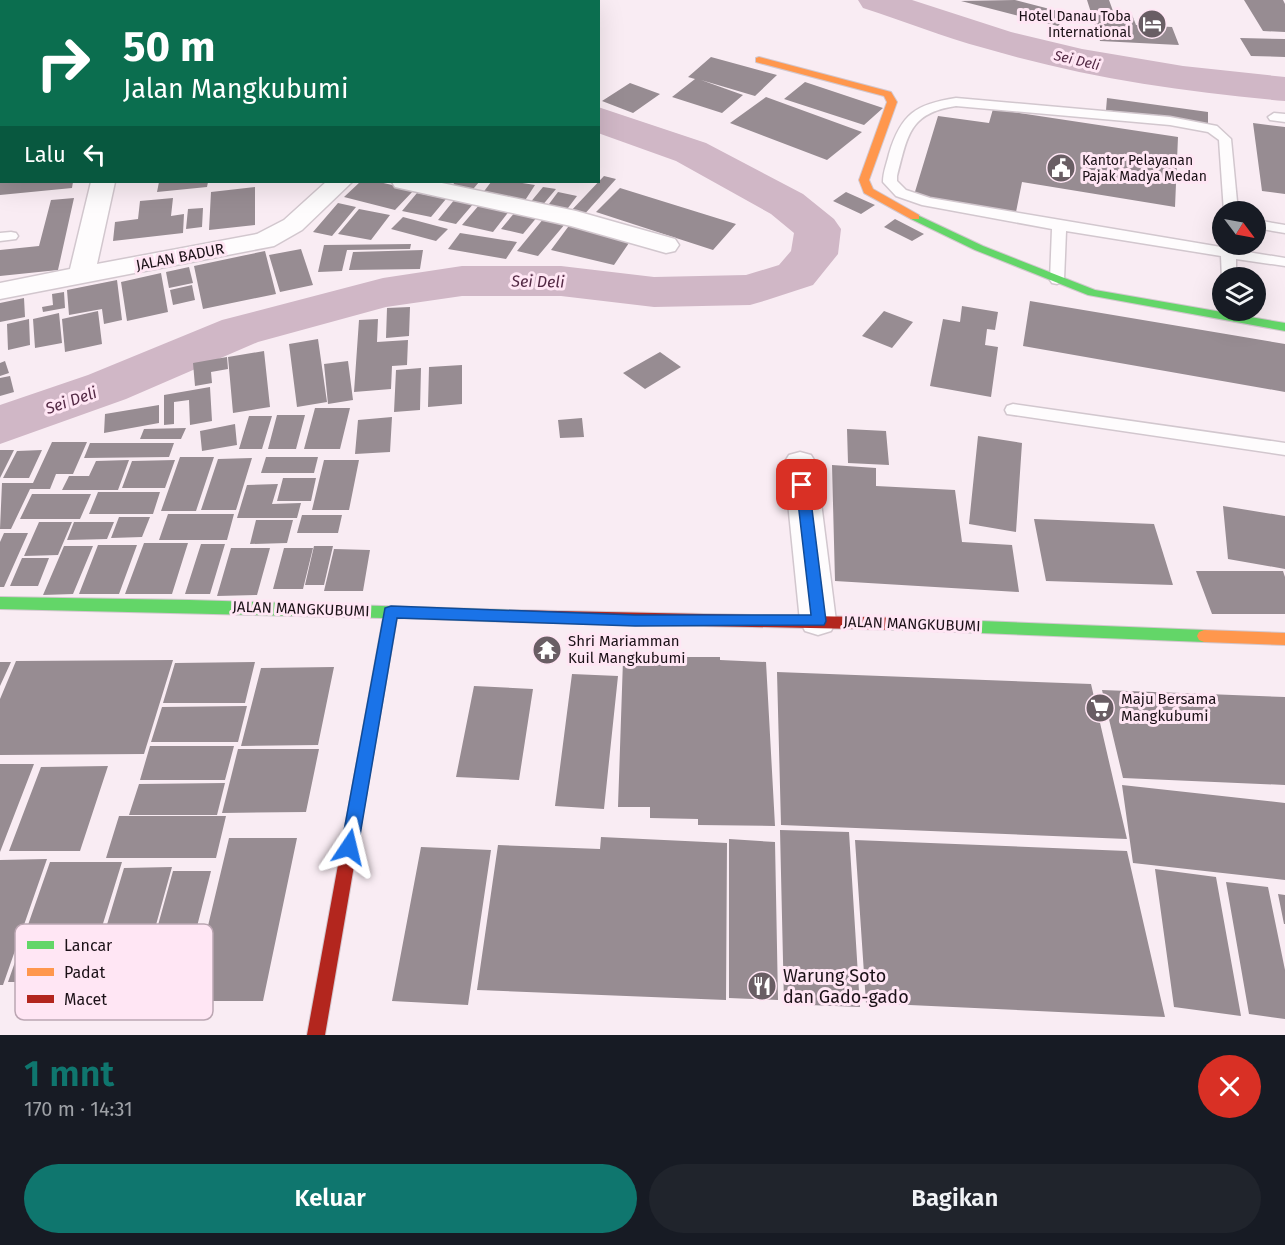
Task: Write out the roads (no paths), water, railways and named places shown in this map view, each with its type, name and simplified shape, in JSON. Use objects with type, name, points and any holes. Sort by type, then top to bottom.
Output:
[{"type":"street","points":[[759,60],[888,94],[892,102],[865,173],[864,180],[868,191],[979,248],[1092,293],[1212,311]]},
{"type":"street","points":[[83,276],[83,267],[103,183]]},
{"type":"street","name":"JALAN BADUR","points":[[0,291],[274,237],[294,225],[339,183]]},
{"type":"street","points":[[409,183],[576,219],[666,245]]},
{"type":"street","points":[[1261,321],[1285,327]]},
{"type":"street","points":[[800,463],[819,621]]},
{"type":"street","name":"JALAN MANGKUBUMI","points":[[0,603],[635,620],[819,621],[1285,639]]},
{"type":"street","points":[[316,1035],[391,612]]},
{"type":"lane","points":[[1212,247],[1059,226],[927,202],[901,193],[890,182],[890,176],[909,119],[934,104],[956,102],[1170,121],[1212,129],[1225,139],[1230,201]]},
{"type":"lane","points":[[1057,280],[1059,226]]},
{"type":"lane","points":[[1266,226],[1285,229]]},
{"type":"lane","points":[[1254,255],[1285,262]]},
{"type":"lane","points":[[1013,410],[1285,449]]},
{"type":"waterway","name":"Sei Deli","points":[[876,0],[997,40],[1082,61],[1183,78],[1285,89]]},
{"type":"waterway","name":"Sei Deli","points":[[0,425],[107,387],[240,331],[383,293],[462,281],[561,281],[654,292],[750,290],[796,275],[814,254],[818,229],[787,204],[691,152],[600,120]]},
{"type":"place","name":"Hotel Danau Toba International","points":[[1152,24]]},
{"type":"place","name":"Kantor Pelayanan Pajak Madya Medan","points":[[1061,168]]},
{"type":"place","name":"Shri Mariamman Kuil Mangkubumi","points":[[547,650]]},
{"type":"place","name":"Maju Bersama Mangkubumi","points":[[1100,708]]},
{"type":"place","name":"Warung Soto dan Gado-gado","points":[[762,986]]}]
